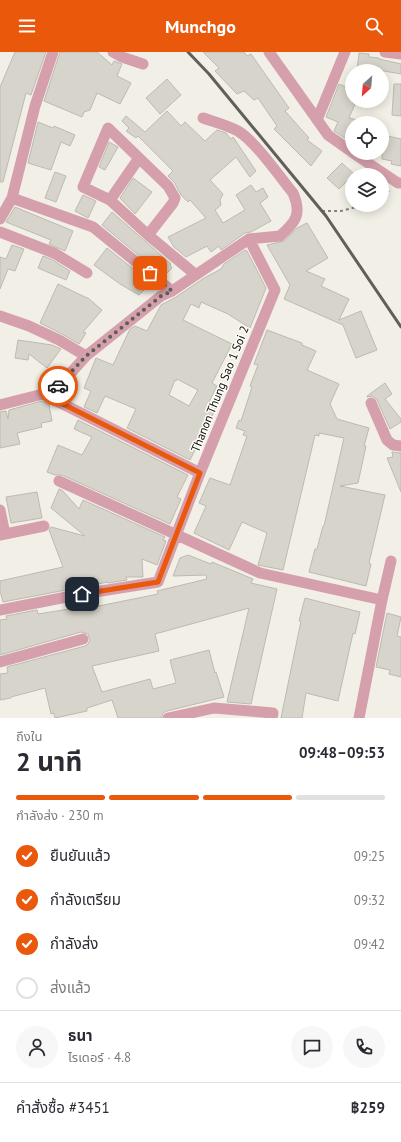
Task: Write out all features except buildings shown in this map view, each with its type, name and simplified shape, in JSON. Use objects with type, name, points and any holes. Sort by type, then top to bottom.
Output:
[{"type":"street","points":[[0,219],[12,198],[35,106],[53,52]]},
{"type":"street","points":[[113,52],[122,57],[143,64]]},
{"type":"street","points":[[269,52],[328,136],[345,148]]},
{"type":"street","points":[[317,120],[345,52]]},
{"type":"street","points":[[385,52],[401,54]]},
{"type":"street","points":[[49,397],[86,356],[161,296],[172,291],[249,238],[280,236],[289,228],[295,218],[298,210],[297,202],[293,193],[251,142],[240,132],[231,127],[203,118]]},
{"type":"street","points":[[148,236],[173,203],[175,198],[168,186],[108,128],[83,187],[110,200],[148,236],[196,275]]},
{"type":"street","points":[[110,200],[140,158]]},
{"type":"street","points":[[364,160],[398,183],[401,183]]},
{"type":"street","points":[[12,198],[93,227],[172,291]]},
{"type":"street","points":[[0,232],[54,253],[87,272]]},
{"type":"street","name":"Thanon Thung Sao 1 Soi 2","points":[[0,610],[82,594],[158,582],[200,473],[275,290],[249,238]]},
{"type":"street","points":[[0,316],[29,326],[59,340],[86,356]]},
{"type":"street","points":[[0,405],[42,394],[200,473]]},
{"type":"street","points":[[371,403],[387,440],[393,445],[401,446]]},
{"type":"street","points":[[59,481],[260,573],[382,600]]},
{"type":"street","points":[[0,510],[2,535],[44,526]]},
{"type":"street","points":[[359,718],[391,561]]},
{"type":"street","points":[[0,662],[83,639]]},
{"type":"street","points":[[168,718],[214,708],[273,713],[272,718]]},
{"type":"path","points":[[322,211],[345,210]]},
{"type":"railway","points":[[188,52],[209,74],[326,216],[401,327]]},
{"type":"way so far","points":[[58,386],[86,356],[161,296],[172,291],[150,273]]},
{"type":"route","points":[[58,386],[49,397],[200,473],[158,582],[82,594]]}]
